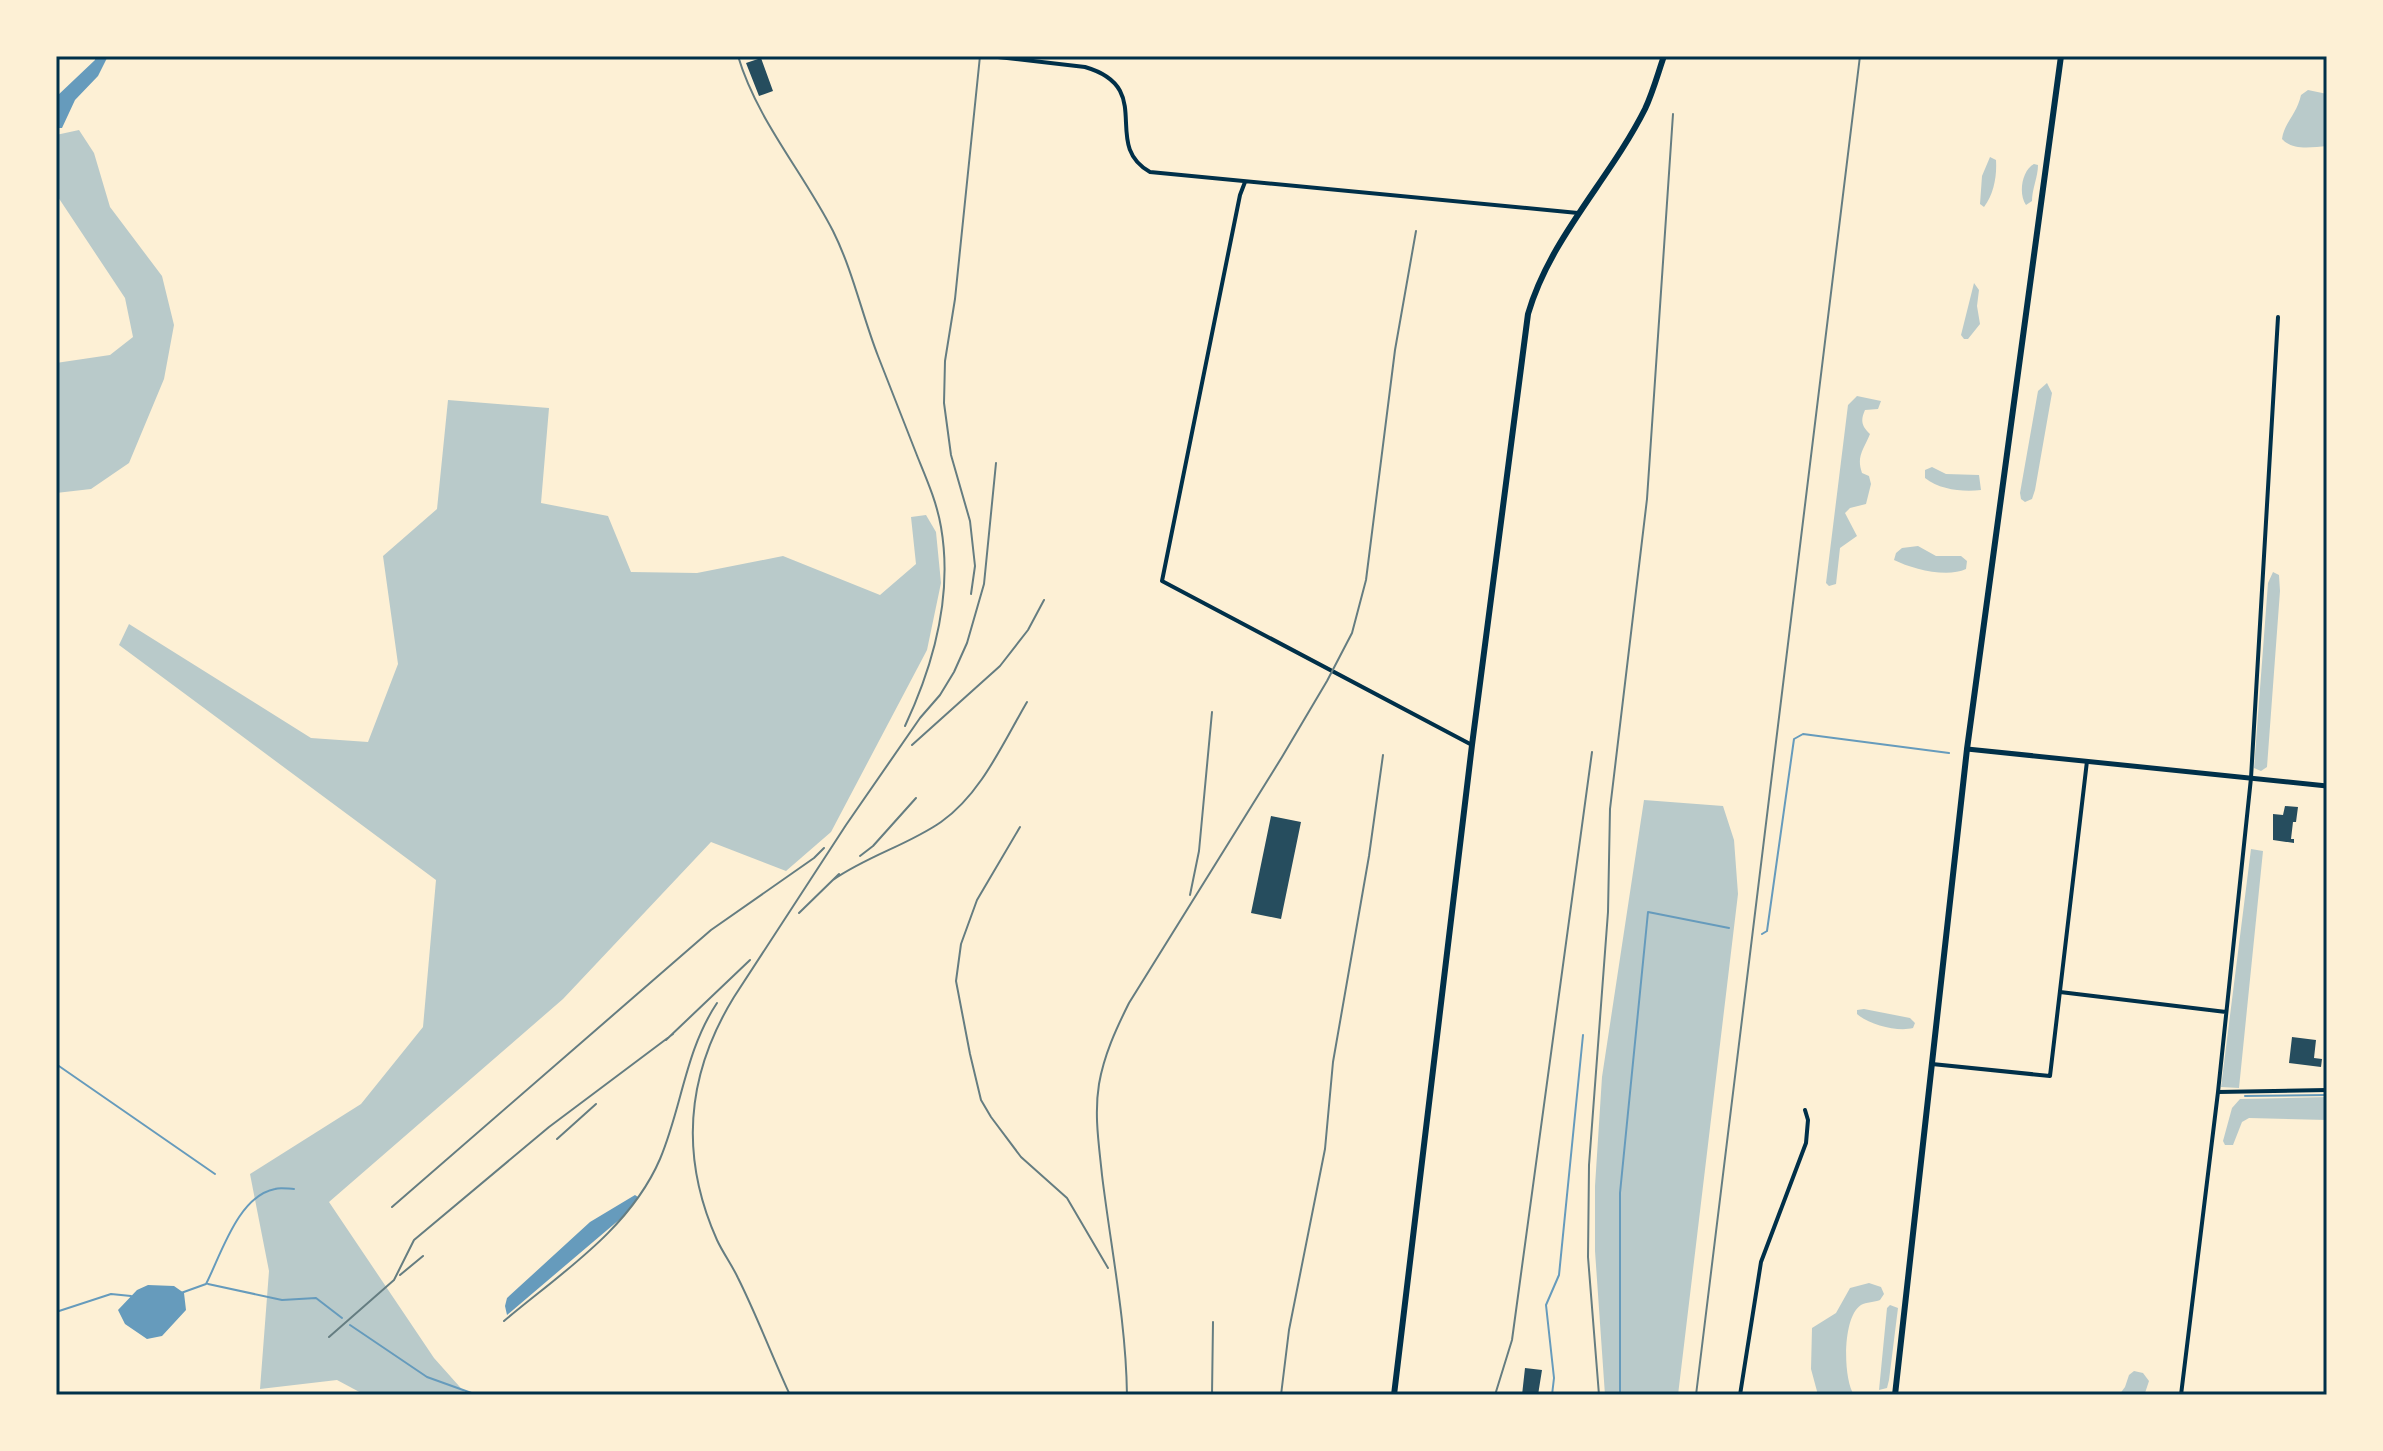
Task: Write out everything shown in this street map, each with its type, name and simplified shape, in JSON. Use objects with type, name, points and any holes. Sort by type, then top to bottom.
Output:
[{"type":"main road","points":[[1394,1395],[1472,745],[1528,314],[1535,290],[1578,213],[1645,108],[1664,56]]},
{"type":"main road","points":[[1895,1395],[1967,749],[2061,56]]},
{"type":"street","points":[[989,56],[1085,67],[1100,72],[1118,87],[1125,101],[1127,147],[1139,166],[1164,175],[1578,213]]},
{"type":"street","points":[[1245,182],[1219,293],[1162,581],[1472,745]]},
{"type":"street","points":[[2181,1395],[2218,1092],[2251,778],[2278,317]]},
{"type":"street","points":[[1967,749],[2327,786]]},
{"type":"street","points":[[1932,1064],[2050,1076],[2087,761]]},
{"type":"street","points":[[2060,992],[2226,1012]]},
{"type":"street","points":[[2218,1092],[2327,1090]]},
{"type":"street","points":[[1740,1395],[1761,1262],[1806,1143],[1808,1120],[1805,1110]]},
{"type":"shaded area","points":[[2308,90],[2327,94],[2327,146],[2297,147],[2282,139],[2301,95]]},
{"type":"shaded area","points":[[79,130],[94,153],[110,207],[162,276],[174,325],[164,379],[129,463],[91,489],[56,493],[56,363],[110,355],[133,337],[125,298],[56,194],[56,135]]},
{"type":"shaded area","points":[[1990,157],[1996,160],[1995,178],[1984,207],[1980,204],[1982,176]]},
{"type":"shaded area","points":[[2034,164],[2038,165],[2032,201],[2026,205],[2022,183]]},
{"type":"shaded area","points":[[1974,283],[1979,290],[1977,306],[1980,324],[1968,339],[1964,339],[1961,335]]},
{"type":"shaded area","points":[[2047,383],[2052,393],[2035,490],[2032,499],[2025,502],[2020,493],[2038,391]]},
{"type":"shaded area","points":[[1857,396],[1881,401],[1878,409],[1865,410],[1862,420],[1870,434],[1860,467],[1862,473],[1869,476],[1871,484],[1866,504],[1850,508],[1845,513],[1857,536],[1840,548],[1836,584],[1829,586],[1826,583],[1848,405]]},
{"type":"shaded area","points":[[448,400],[549,408],[541,503],[608,516],[631,572],[697,573],[783,556],[880,595],[916,564],[911,517],[926,515],[936,532],[941,583],[927,650],[831,832],[786,871],[711,842],[563,999],[329,1202],[434,1358],[467,1395],[365,1395],[337,1380],[260,1389],[269,1271],[250,1174],[361,1104],[423,1027],[436,880],[119,645],[129,624],[311,738],[368,742],[398,664],[383,556],[437,509]]},
{"type":"shaded area","points":[[1932,467],[1946,474],[1979,475],[1981,490],[1959,490],[1938,485],[1925,478],[1925,470]]},
{"type":"shaded area","points":[[1918,546],[1936,556],[1961,556],[1967,561],[1966,569],[1949,573],[1930,571],[1894,560],[1902,548]]},
{"type":"shaded area","points":[[2273,572],[2279,575],[2280,591],[2267,767],[2261,771],[2254,768],[2268,583]]},
{"type":"shaded area","points":[[1644,800],[1723,806],[1734,840],[1738,894],[1678,1395],[1605,1395],[1595,1251],[1595,1186],[1602,1077]]},
{"type":"shaded area","points":[[2251,849],[2263,851],[2239,1088],[2221,1087]]},
{"type":"shaded area","points":[[1857,1010],[1910,1018],[1915,1023],[1913,1028],[1907,1029],[1884,1027],[1857,1014]]},
{"type":"shaded area","points":[[2327,1097],[2327,1120],[2249,1118],[2242,1122],[2233,1145],[2225,1145],[2223,1141],[2232,1108],[2240,1099]]},
{"type":"shaded area","points":[[1869,1283],[1881,1287],[1884,1294],[1880,1300],[1861,1305],[1850,1322],[1846,1363],[1854,1395],[1818,1395],[1811,1369],[1812,1328],[1836,1313],[1850,1288]]},
{"type":"shaded area","points":[[1890,1305],[1898,1308],[1889,1380],[1887,1388],[1879,1390],[1887,1308]]},
{"type":"shaded area","points":[[2134,1371],[2143,1373],[2149,1381],[2145,1393],[2119,1395],[2129,1375]]},
{"type":"water","points":[[95,56],[108,56],[98,76],[75,100],[62,128],[56,128],[56,97],[95,60]]},
{"type":"water","points":[[635,1195],[638,1197],[626,1214],[507,1315],[507,1298],[590,1222]]},
{"type":"water","points":[[148,1285],[174,1286],[184,1293],[186,1310],[162,1336],[147,1339],[125,1324],[118,1310],[137,1290]]},
{"type":"building","points":[[761,58],[773,91],[759,96],[746,63]]},
{"type":"building","points":[[2285,806],[2298,807],[2291,839],[2294,843],[2273,840],[2273,814],[2283,815]]},
{"type":"building","points":[[1271,816],[1301,822],[1281,919],[1251,913]]},
{"type":"building","points":[[2292,1037],[2316,1040],[2314,1058],[2322,1059],[2321,1067],[2289,1063]]},
{"type":"building","points":[[1525,1368],[1542,1370],[1538,1395],[1522,1395]]},
{"type":"waterway","points":[[1762,934],[1767,931],[1794,739],[1803,734],[1949,753]]},
{"type":"waterway","points":[[1620,1395],[1620,1193],[1648,912],[1729,928]]},
{"type":"waterway","points":[[1552,1395],[1554,1378],[1546,1305],[1559,1275],[1583,1035]]},
{"type":"waterway","points":[[56,1064],[215,1174]]},
{"type":"waterway","points":[[2245,1096],[2327,1095]]},
{"type":"waterway","points":[[181,1293],[206,1284],[232,1228],[251,1203],[275,1189],[294,1189]]},
{"type":"waterway","points":[[208,1284],[282,1300],[316,1298],[342,1318]]},
{"type":"waterway","points":[[56,1312],[111,1294],[131,1296]]},
{"type":"waterway","points":[[350,1325],[427,1377],[477,1395]]},
{"type":"railway","points":[[738,56],[757,102],[840,246],[939,518],[944,553],[943,604],[925,678],[905,726]]},
{"type":"railway","points":[[971,594],[975,566],[970,521],[951,455],[944,403],[945,361],[955,299],[980,56]]},
{"type":"railway","points":[[1696,1395],[1860,56]]},
{"type":"railway","points":[[1599,1395],[1588,1257],[1589,1165],[1608,912],[1610,809],[1647,499],[1673,114]]},
{"type":"railway","points":[[1127,1395],[1121,1312],[1098,1130],[1101,1073],[1129,1003],[1282,757],[1352,633],[1366,580],[1395,350],[1416,231]]},
{"type":"railway","points":[[790,1395],[705,1208],[693,1146],[693,1116],[698,1086],[718,1026],[734,997],[846,825],[954,672],[967,643],[984,584],[996,463]]},
{"type":"railway","points":[[912,745],[1000,666],[1028,630],[1044,600]]},
{"type":"railway","points":[[833,880],[928,830],[955,810],[990,767],[1027,702]]},
{"type":"railway","points":[[1190,895],[1199,851],[1212,712]]},
{"type":"railway","points":[[1495,1395],[1512,1340],[1592,752]]},
{"type":"railway","points":[[1281,1395],[1289,1330],[1325,1149],[1333,1062],[1369,856],[1383,755]]},
{"type":"railway","points":[[860,856],[873,846],[916,798]]},
{"type":"railway","points":[[1020,827],[977,900],[961,944],[956,981],[970,1054],[981,1100],[991,1117],[1021,1157],[1067,1198],[1108,1268]]},
{"type":"railway","points":[[392,1207],[711,930],[824,848]]},
{"type":"railway","points":[[799,913],[839,874]]},
{"type":"railway","points":[[666,1040],[750,960]]},
{"type":"railway","points":[[504,1321],[592,1248],[631,1207],[647,1184],[660,1159],[698,1040],[717,1003]]},
{"type":"railway","points":[[329,1337],[394,1280],[414,1240],[549,1127],[673,1034]]},
{"type":"railway","points":[[557,1139],[596,1104]]},
{"type":"railway","points":[[400,1275],[423,1256]]},
{"type":"railway","points":[[1212,1395],[1213,1322]]}]
